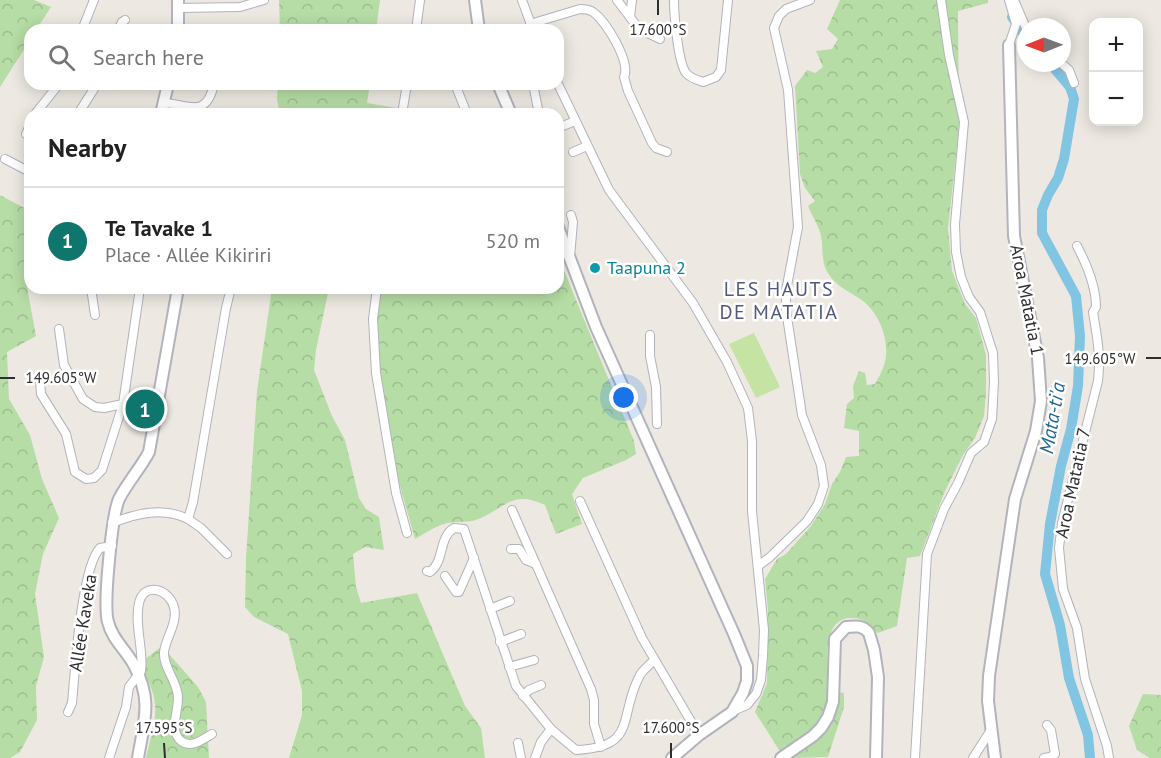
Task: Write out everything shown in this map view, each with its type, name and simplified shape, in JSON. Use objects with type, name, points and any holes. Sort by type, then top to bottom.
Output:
[{"type":"main road","points":[[476,0],[479,24]]},
{"type":"main road","points":[[178,4],[178,24]]},
{"type":"main road","name":"Aroa Matatia 1","points":[[995,758],[987,695],[989,676],[1012,513],[1036,431],[1041,394],[1038,358],[1014,236],[1011,40]]},
{"type":"main road","points":[[163,108],[167,90]]},
{"type":"main road","points":[[501,90],[508,108]]},
{"type":"main road","points":[[564,242],[599,334],[744,656],[748,675],[746,687],[732,711],[672,758]]},
{"type":"main road","points":[[138,758],[147,717],[146,700],[133,663],[116,641],[108,621],[106,603],[112,523],[120,498],[148,453],[177,294]]},
{"type":"main road","points":[[781,758],[813,736],[824,724],[833,702],[835,639],[846,627],[857,626],[869,633],[878,670],[876,758]]},
{"type":"street","points":[[84,24],[94,0]]},
{"type":"street","points":[[178,4],[240,7],[264,0]]},
{"type":"street","points":[[417,24],[420,0]]},
{"type":"street","points":[[522,0],[530,24]]},
{"type":"street","points":[[617,0],[639,29],[660,39]]},
{"type":"street","points":[[630,17],[632,0]]},
{"type":"street","points":[[674,0],[677,37],[684,68],[692,78],[703,82],[717,77],[721,70],[728,0]]},
{"type":"street","points":[[758,566],[807,521],[818,504],[824,486],[821,465],[802,412],[786,313],[786,291],[798,227],[788,90],[774,28],[779,16],[786,9],[810,0]]},
{"type":"street","points":[[916,756],[927,554],[944,509],[971,453],[984,442],[992,419],[994,382],[993,353],[980,312],[969,297],[961,277],[956,252],[955,224],[964,122],[949,55],[941,0]]},
{"type":"street","points":[[1009,0],[1015,19],[1011,40]]},
{"type":"street","points":[[1014,0],[1022,18]]},
{"type":"street","points":[[539,24],[580,9],[593,11],[603,21],[626,63],[624,77],[628,91],[652,142],[656,147],[667,152]]},
{"type":"street","points":[[121,24],[125,20]]},
{"type":"street","points":[[1070,72],[1074,83]]},
{"type":"street","points":[[40,108],[54,90]]},
{"type":"street","points":[[82,108],[93,90]]},
{"type":"street","points":[[196,108],[210,98],[212,90]]},
{"type":"street","points":[[403,108],[406,90]]},
{"type":"street","points":[[457,90],[464,108]]},
{"type":"street","points":[[533,90],[537,108]]},
{"type":"street","points":[[561,90],[609,190],[701,316],[746,402],[752,432],[751,492],[764,630],[761,680],[752,701],[732,711]]},
{"type":"street","points":[[164,103],[187,108]]},
{"type":"street","points":[[564,126],[575,121]]},
{"type":"street","points":[[573,152],[587,146]]},
{"type":"street","points":[[5,159],[24,169]]},
{"type":"street","points":[[570,258],[573,222],[571,215]]},
{"type":"street","name":"Aroa Matatia 7","points":[[1077,246],[1086,262],[1095,291],[1096,307],[1093,312],[1100,352],[1098,381],[1062,523],[1059,548],[1063,589],[1077,628],[1085,679],[1109,758]]},
{"type":"street","points":[[92,294],[95,315]]},
{"type":"street","points":[[40,381],[41,394],[66,434],[75,472],[86,479],[94,478],[102,470],[123,404],[139,294]]},
{"type":"street","points":[[188,519],[230,294]]},
{"type":"street","points":[[376,294],[373,327],[376,373],[396,493],[407,532]]},
{"type":"street","points":[[59,329],[64,365],[82,399],[104,408],[123,404]]},
{"type":"street","points":[[650,336],[650,356],[656,387],[657,424]]},
{"type":"street","points":[[580,501],[654,660],[699,735]]},
{"type":"street","points":[[512,510],[591,689],[594,700],[594,724],[602,747]]},
{"type":"street","points":[[112,523],[150,512],[166,513],[188,519],[202,529],[227,554]]},
{"type":"street","points":[[427,571],[430,572],[436,566],[445,535],[454,528],[464,529],[516,686],[551,729],[577,754],[602,747],[619,736],[639,677],[654,660]]},
{"type":"street","name":"Allée Kaveka","points":[[68,712],[72,703],[81,616],[93,558],[100,548],[111,546]]},
{"type":"street","points":[[511,549],[519,549],[526,560],[536,564]]},
{"type":"street","points":[[445,576],[456,592],[459,592],[474,558]]},
{"type":"street","points":[[109,758],[126,707],[129,687],[139,676],[142,665],[138,641],[140,600],[146,591],[159,590],[170,598],[174,614],[164,652],[178,692],[175,730],[180,741],[190,745],[212,734]]},
{"type":"street","points":[[490,609],[510,601]]},
{"type":"street","points":[[500,642],[521,634]]},
{"type":"street","points":[[509,668],[534,660]]},
{"type":"street","points":[[523,696],[529,690],[541,685]]},
{"type":"street","points":[[1044,758],[1054,754],[1051,730],[1047,725]]},
{"type":"street","points":[[535,758],[541,742],[551,729]]},
{"type":"street","points":[[973,758],[991,730]]},
{"type":"street","points":[[518,743],[521,758]]},
{"type":"green space","points":[[0,0],[34,0],[51,7],[40,24],[24,24],[24,49],[0,87]]},
{"type":"green space","points":[[279,0],[380,0],[377,24],[280,24]]},
{"type":"green space","points":[[840,0],[988,0],[988,3],[958,11],[959,128],[948,229],[952,271],[965,304],[976,318],[986,355],[986,393],[984,416],[975,438],[963,455],[945,491],[920,556],[907,558],[897,626],[878,633],[866,622],[850,618],[840,621],[830,636],[827,659],[828,691],[844,693],[844,707],[828,757],[784,758],[755,712],[767,683],[768,611],[765,579],[777,559],[786,554],[811,526],[825,504],[846,457],[859,456],[859,431],[844,428],[847,404],[854,398],[853,386],[859,371],[865,373],[867,385],[875,384],[883,368],[886,350],[883,332],[875,314],[863,301],[837,284],[827,271],[820,232],[808,206],[815,201],[805,188],[800,174],[795,86],[807,70],[815,73],[823,67],[816,51],[832,49],[838,39],[827,29]]},
{"type":"green space","points":[[278,90],[369,90],[367,103],[397,108],[279,108]]},
{"type":"green space","points":[[0,195],[24,208],[24,294],[28,294],[36,336],[7,352],[9,399],[30,435],[42,479],[59,518],[43,554],[35,594],[44,657],[36,686],[37,720],[20,752],[10,758],[0,758]]},
{"type":"green space","points":[[564,271],[634,441],[636,454],[583,478],[572,494],[582,524],[556,534],[545,505],[518,499],[477,520],[440,525],[415,539],[398,479],[382,388],[375,320],[381,294],[564,294]]},
{"type":"green space","points":[[271,294],[328,294],[314,370],[332,416],[345,440],[359,498],[366,509],[379,517],[384,550],[365,547],[353,554],[356,587],[361,603],[417,593],[465,706],[481,728],[485,758],[289,758],[302,715],[302,691],[288,634],[254,617],[245,607],[257,391]]},
{"type":"green space","points":[[754,333],[780,387],[756,398],[729,344]]},
{"type":"green space","points":[[162,646],[198,687],[206,702],[209,758],[146,758],[155,720],[155,710],[152,689],[139,664]]},
{"type":"green space","points":[[1143,694],[1161,695],[1161,758],[1150,758],[1137,750],[1129,726]]},
{"type":"waterway","name":"Mata-ti'a","points":[[1012,17],[1017,24]]},
{"type":"waterway","name":"Mata-ti'a","points":[[1058,72],[1070,87],[1074,99],[1064,159],[1058,178],[1042,210],[1042,233],[1076,296],[1080,336],[1078,386],[1050,524],[1045,574],[1060,625],[1069,678],[1088,735],[1090,758]]},
{"type":"place","name":"Taapuna 2","points":[[595,268]]},
{"type":"place","name":"Te Tavake 1","points":[[145,409]]},
{"type":"district","name":"LES HAUTS DE MATATIA","points":[[779,300]]}]
